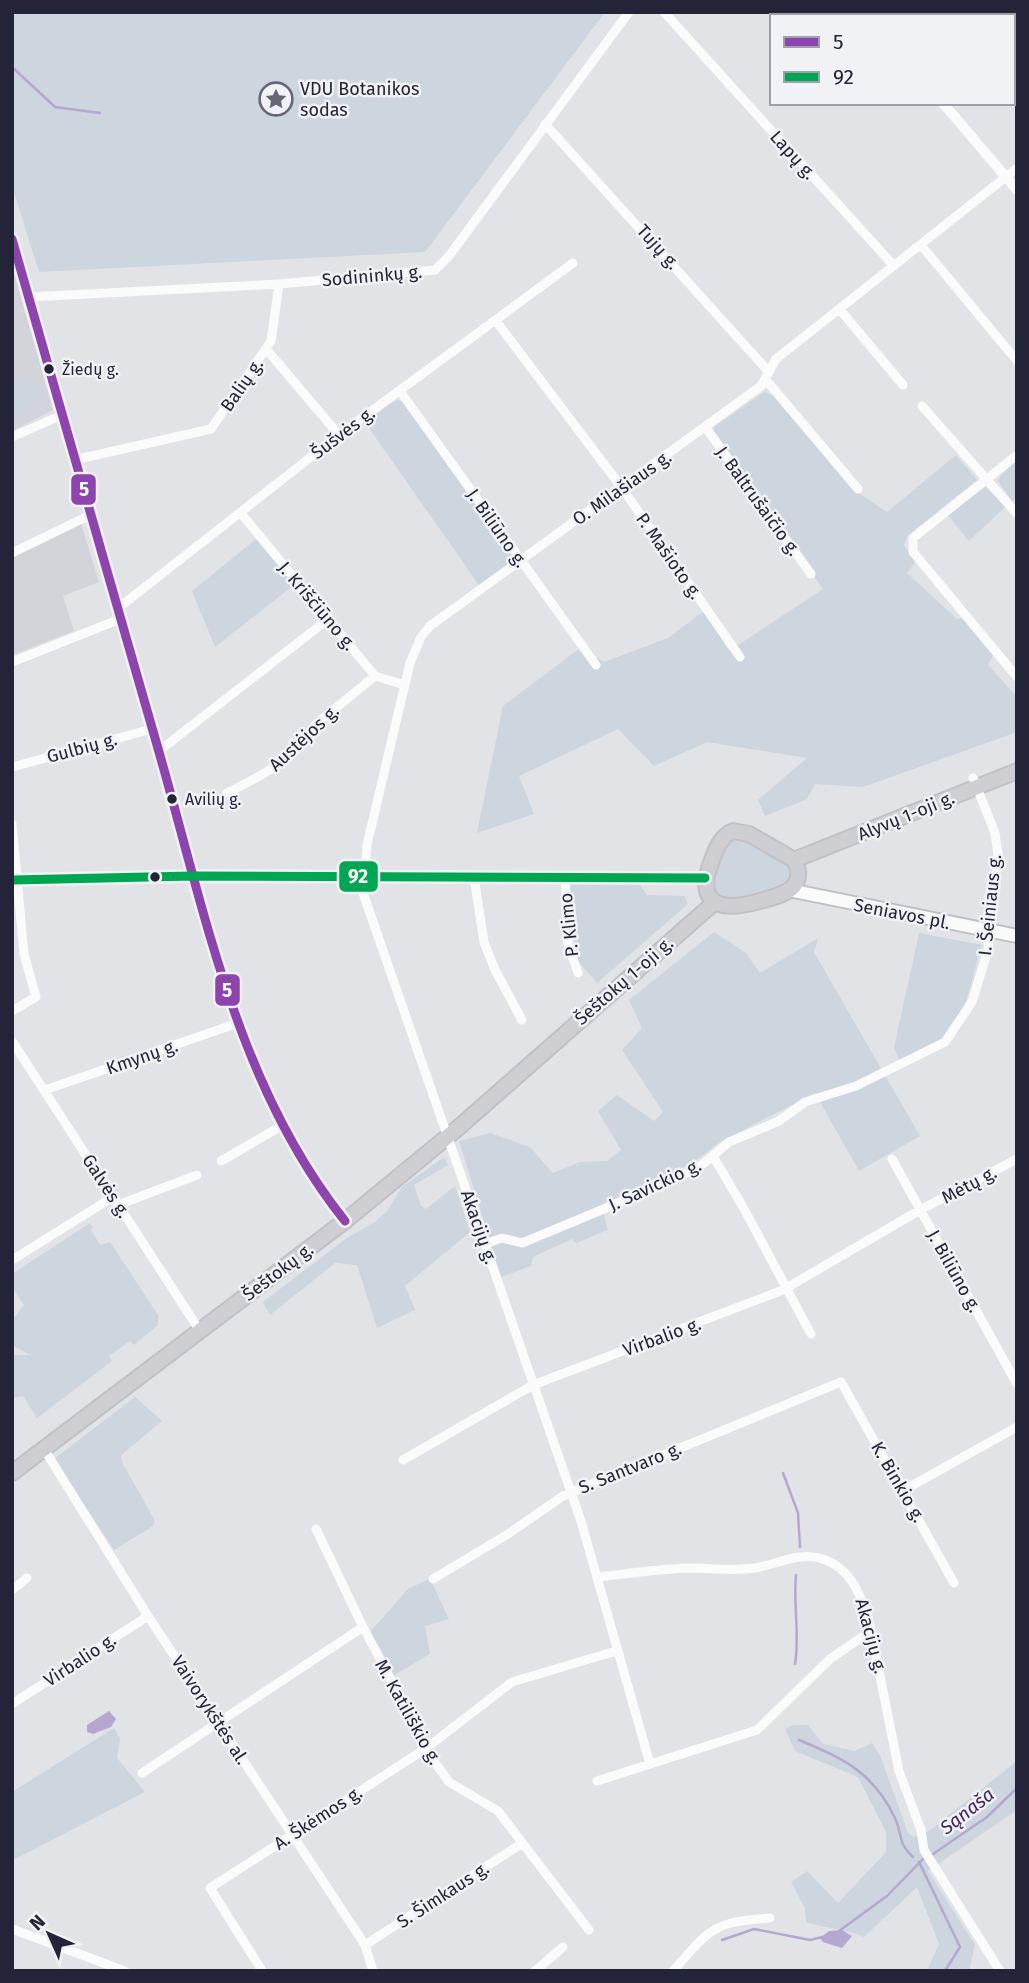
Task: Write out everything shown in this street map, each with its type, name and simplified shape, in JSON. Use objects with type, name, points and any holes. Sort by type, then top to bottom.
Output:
[{"type":"main road","name":"Alyvų 1-oji g.","points":[[794,860],[975,783],[1017,771]]},
{"type":"main road","points":[[715,902],[709,896],[705,878],[721,840],[733,831],[750,834],[794,860],[797,878],[789,890]]},
{"type":"main road","name":"Seniavos pl.","points":[[715,902],[736,907],[789,890],[1017,936]]},
{"type":"main road","name":"Šeštokų 1-oji g.","points":[[533,1060],[715,902]]},
{"type":"main road","name":"Šeštokų g.","points":[[12,1473],[345,1221],[448,1136],[533,1060]]},
{"type":"street","name":"Sodininkų g.","points":[[29,297],[279,284],[435,270],[449,256],[629,12]]},
{"type":"street","name":"Lapų g.","points":[[664,12],[894,266]]},
{"type":"street","points":[[945,105],[1017,190]]},
{"type":"street","name":"Tujų g.","points":[[545,124],[767,376],[858,489]]},
{"type":"street","name":"O. Milašiaus g.","points":[[363,876],[405,685],[421,637],[430,626],[706,428],[767,376],[776,359],[841,311],[1017,168]]},
{"type":"street","points":[[12,239],[193,876],[238,1023],[283,1125],[345,1221]]},
{"type":"street","points":[[921,245],[1017,361]]},
{"type":"street","name":"Šušvės g.","points":[[12,662],[118,614],[240,512],[339,435],[573,263]]},
{"type":"street","name":"Balių g.","points":[[74,460],[211,429],[267,350],[274,333],[279,284]]},
{"type":"street","points":[[841,311],[903,385]]},
{"type":"street","name":"P. Mašioto g.","points":[[496,321],[622,488],[740,657]]},
{"type":"street","points":[[267,350],[339,435]]},
{"type":"street","name":"J. Biliūno g.","points":[[400,391],[596,665]]},
{"type":"street","points":[[922,406],[1017,514]]},
{"type":"street","points":[[12,437],[62,415]]},
{"type":"street","name":"J. Baltrušaičio g.","points":[[706,428],[811,574]]},
{"type":"street","points":[[1017,455],[913,538],[913,552],[1017,677]]},
{"type":"street","name":"J. Kriščiūno g.","points":[[240,512],[375,676]]},
{"type":"street","points":[[12,553],[90,515]]},
{"type":"street","points":[[159,751],[327,620]]},
{"type":"street","points":[[375,676],[405,685]]},
{"type":"street","name":"Austėjos g.","points":[[228,793],[262,776],[310,736],[315,725],[375,676]]},
{"type":"street","name":"Gulbių g.","points":[[12,767],[152,729]]},
{"type":"street","name":"I. Šeiniaus g.","points":[[856,1086],[937,1047],[953,1033],[978,986],[988,950],[998,855],[995,833],[975,783]]},
{"type":"street","points":[[12,824],[15,880],[24,954],[36,997],[12,1011]]},
{"type":"street","points":[[15,880],[193,876],[705,878]]},
{"type":"street","name":"Akacijų g.","points":[[363,876],[363,893],[571,1493],[598,1577],[616,1651],[650,1764]]},
{"type":"street","name":"P. Klimo","points":[[565,876],[568,944],[578,973]]},
{"type":"street","points":[[474,877],[484,942],[495,970],[522,1020]]},
{"type":"street","name":"Kmynų g.","points":[[45,1090],[238,1023]]},
{"type":"street","name":"Galvės g.","points":[[12,1041],[200,1331]]},
{"type":"street","name":"J. Savickio g.","points":[[485,1244],[502,1238],[522,1243],[671,1181],[713,1156],[729,1142],[779,1121],[805,1102],[856,1086]]},
{"type":"street","points":[[221,1161],[283,1125]]},
{"type":"street","points":[[713,1156],[788,1287],[811,1334]]},
{"type":"street","name":"J. Biliūno g.","points":[[891,1159],[1017,1384]]},
{"type":"street","name":"Mėtų g.","points":[[920,1210],[1017,1159]]},
{"type":"street","points":[[12,1260],[116,1201],[197,1175]]},
{"type":"street","name":"Virbalio g.","points":[[403,1460],[533,1385],[561,1378],[637,1345],[671,1335],[788,1287],[920,1210]]},
{"type":"street","name":"K. Binkio g.","points":[[841,1382],[954,1583]]},
{"type":"street","name":"S. Santvaro g.","points":[[433,1579],[571,1493],[841,1382]]},
{"type":"street","points":[[904,1490],[1017,1427]]},
{"type":"street","name":"Vaivorykštės al.","points":[[44,1449],[148,1616],[365,1945],[373,1971]]},
{"type":"street","name":"M. Katiliškio g.","points":[[316,1529],[425,1749],[449,1782],[498,1811],[589,1930]]},
{"type":"street","name":"Akacijų g.","points":[[598,1577],[668,1569],[753,1569],[801,1556],[821,1558],[837,1565],[849,1576],[860,1593],[872,1635],[899,1771],[932,1866],[1000,1971]]},
{"type":"street","points":[[12,1590],[27,1578]]},
{"type":"street","name":"Virbalio g.","points":[[12,1703],[148,1616]]},
{"type":"street","points":[[142,1773],[363,1627]]},
{"type":"street","points":[[597,1781],[757,1730],[830,1659],[862,1637],[872,1635]]},
{"type":"street","points":[[425,1749],[512,1682],[616,1651]]},
{"type":"street","name":"A. Škėmos g.","points":[[261,1969],[210,1888],[425,1749]]},
{"type":"street","name":"S. Šimkaus g.","points":[[365,1945],[521,1844]]},
{"type":"street","points":[[673,1971],[701,1939],[722,1923],[770,1919]]},
{"type":"street","points":[[12,1929],[125,1971]]},
{"type":"street","points":[[535,1971],[563,1947]]},
{"type":"shaded area","name":"VDU Botanikos sodas","points":[[12,12],[605,12],[425,252],[39,272],[12,186]]},
{"type":"shaded area","points":[[12,266],[53,410],[12,431]]},
{"type":"shaded area","points":[[25,377],[38,401],[12,415],[12,384]]},
{"type":"shaded area","points":[[764,392],[773,395],[857,492],[887,512],[956,455],[977,480],[907,536],[904,545],[915,562],[907,573],[957,619],[964,618],[994,654],[988,665],[1017,697],[1017,732],[863,787],[815,784],[807,799],[765,816],[758,800],[807,758],[707,742],[654,766],[618,729],[519,776],[534,814],[477,833],[503,706],[580,648],[604,662],[668,638],[704,611],[729,651],[823,589],[714,434],[714,427]]},
{"type":"shaded area","points":[[397,400],[403,402],[514,556],[512,562],[479,585],[364,421]]},
{"type":"shaded area","points":[[1017,459],[1017,498],[1012,501],[997,480]]},
{"type":"shaded area","points":[[985,487],[1006,506],[969,541],[947,514]]},
{"type":"shaded area","points":[[81,523],[99,582],[63,596],[74,631],[12,655],[12,556]]},
{"type":"shaded area","points":[[256,539],[294,585],[215,647],[192,591]]},
{"type":"shaded area","points":[[734,837],[743,837],[789,863],[792,877],[785,888],[726,903],[715,894],[710,881],[714,867]]},
{"type":"shaded area","points":[[570,884],[639,884],[647,895],[684,896],[688,904],[597,983],[576,959]]},
{"type":"shaded area","points":[[714,932],[746,953],[760,973],[818,938],[814,952],[920,1136],[859,1171],[815,1093],[720,1142],[691,1164],[601,1205],[608,1230],[576,1243],[572,1239],[533,1257],[531,1266],[501,1277],[459,1141],[490,1133],[530,1147],[553,1173],[580,1162],[607,1161],[621,1150],[598,1111],[617,1095],[654,1121],[663,1112],[622,1050],[642,1028],[629,1000]]},
{"type":"shaded area","points":[[919,933],[982,945],[967,997],[949,1033],[939,1042],[900,1062],[894,1048]]},
{"type":"shaded area","points":[[444,1157],[448,1165],[414,1185],[421,1206],[426,1209],[455,1186],[470,1232],[405,1286],[415,1310],[377,1328],[357,1265],[335,1263],[270,1315],[263,1302],[347,1238],[375,1222],[387,1211],[402,1187]]},
{"type":"shaded area","points":[[90,1223],[100,1245],[110,1242],[158,1315],[158,1325],[134,1345],[130,1341],[109,1356],[112,1361],[37,1418],[23,1396],[12,1398],[12,1355],[30,1355],[12,1345],[12,1314],[15,1317],[24,1305],[12,1287],[12,1274]]},
{"type":"shaded area","points":[[135,1397],[162,1421],[121,1455],[122,1462],[155,1521],[153,1526],[114,1550],[54,1459]]},
{"type":"shaded area","points":[[430,1579],[449,1619],[425,1626],[430,1654],[393,1676],[370,1632],[409,1588]]},
{"type":"shaded area","points":[[109,1711],[116,1719],[111,1727],[93,1734],[87,1732],[87,1725]]},
{"type":"shaded area","points":[[793,1725],[808,1725],[823,1744],[855,1751],[872,1743],[880,1755],[908,1833],[914,1837],[929,1831],[1017,1761],[1017,1810],[928,1871],[975,1945],[969,1971],[927,1971],[939,1944],[917,1887],[864,1937],[806,1922],[805,1908],[791,1882],[807,1871],[838,1903],[886,1852],[886,1832],[858,1777],[795,1751],[785,1729]]},
{"type":"shaded area","points":[[114,1728],[120,1739],[117,1758],[145,1792],[13,1860],[12,1792]]},
{"type":"shaded area","points":[[842,1930],[852,1936],[842,1948],[823,1942],[820,1938],[829,1931]]},
{"type":"waterway","points":[[12,67],[55,107],[100,113]]},
{"type":"waterway","points":[[783,1473],[798,1513],[800,1547]]},
{"type":"waterway","points":[[795,1664],[796,1575]]},
{"type":"waterway","points":[[799,1740],[843,1761],[867,1778],[886,1802],[895,1818],[902,1843],[913,1857]]},
{"type":"waterway","name":"Sąnaša","points":[[933,1854],[987,1817],[1017,1788]]},
{"type":"waterway","points":[[839,1931],[887,1896],[923,1859]]},
{"type":"waterway","points":[[919,1862],[960,1947],[945,1971]]},
{"type":"waterway","points":[[722,1940],[754,1929],[810,1940],[822,1937]]},
{"type":"transit line","name":"5","points":[[12,239],[229,997],[277,1114],[308,1169],[345,1221]]},
{"type":"transit line","name":"92","points":[[12,880],[193,876],[705,878]]},
{"type":"place","name":"VDU Botanikos sodas","points":[[276,99]]},
{"type":"place","name":"Žiedų g.","points":[[49,369]]},
{"type":"place","name":"Avilių g.","points":[[172,799]]}]
